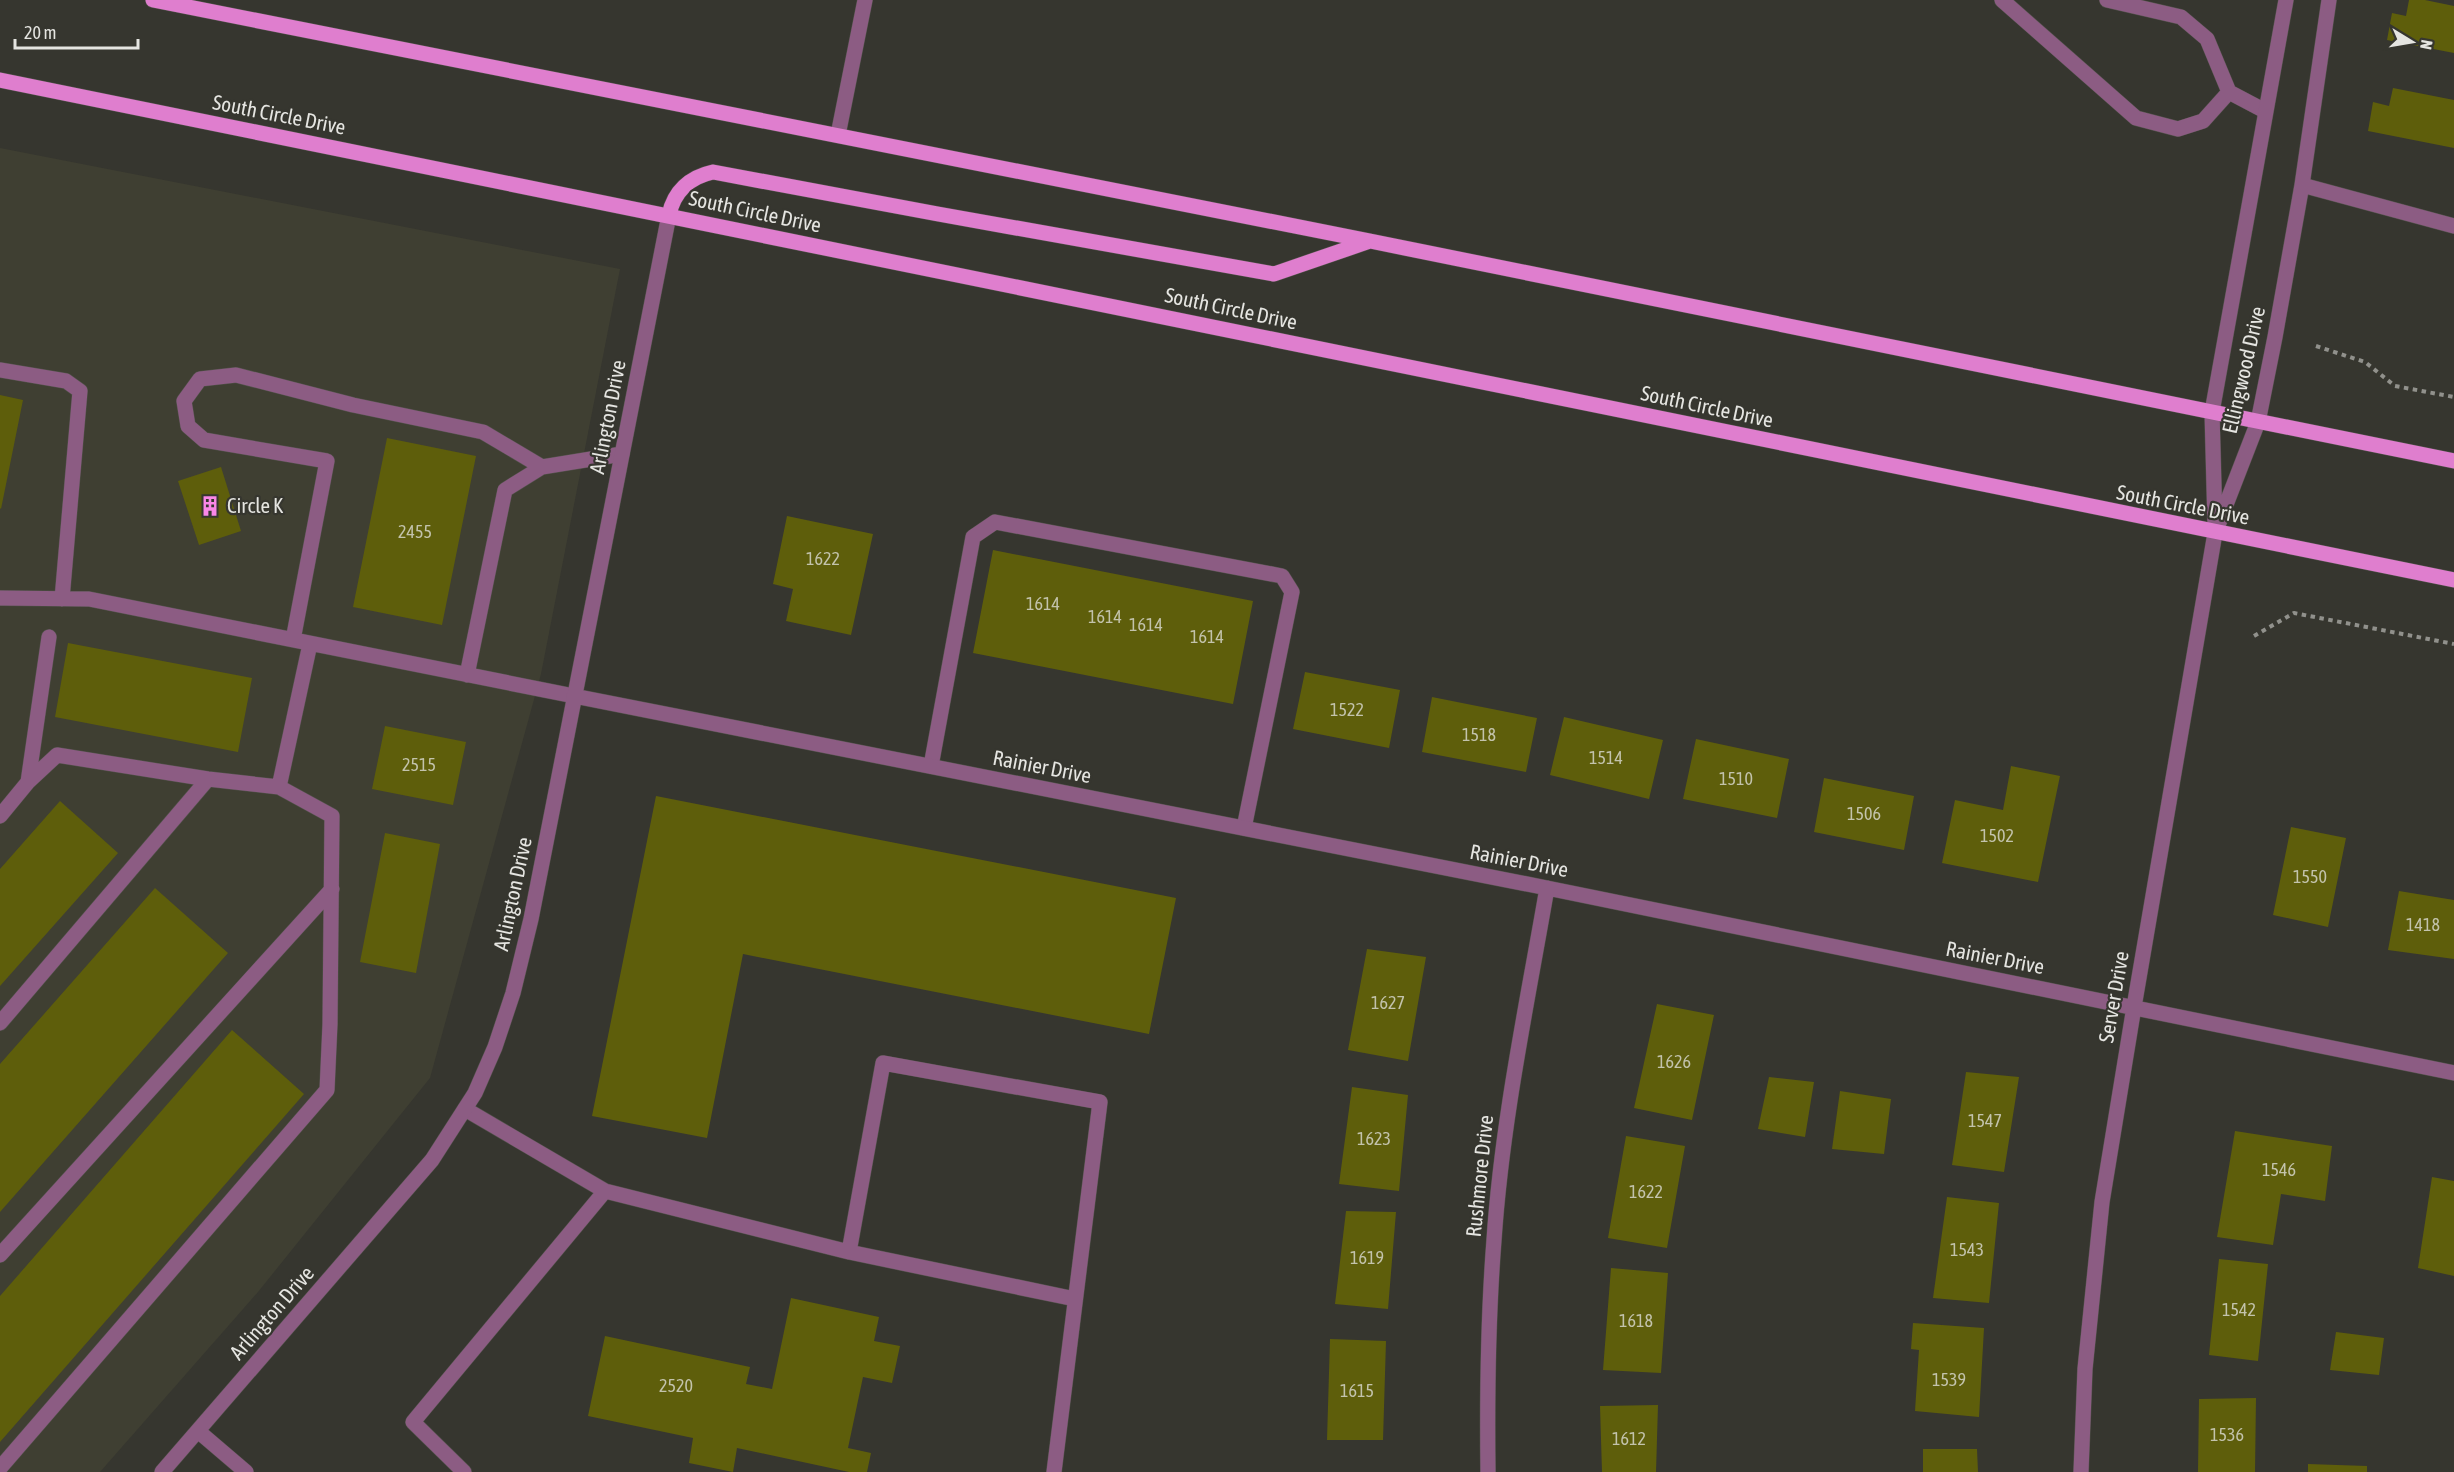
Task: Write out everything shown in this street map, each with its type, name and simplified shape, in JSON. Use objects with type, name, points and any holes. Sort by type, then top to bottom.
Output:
[{"type":"main road","points":[[153,0],[1370,241],[2454,461]]},
{"type":"main road","name":"South Circle Drive","points":[[0,80],[2454,580]]},
{"type":"main road","points":[[669,215],[673,202],[682,188],[693,178],[713,172],[1274,274],[1370,241]]},
{"type":"street","points":[[838,135],[865,0]]},
{"type":"street","points":[[2002,0],[2136,118],[2178,129],[2203,121],[2229,92]]},
{"type":"street","points":[[2107,0],[2181,17],[2207,39],[2229,92],[2265,111]]},
{"type":"street","name":"Ellingwood Drive","points":[[2215,533],[2212,412],[2286,0]]},
{"type":"street","name":"Ellingwood Drive","points":[[2215,533],[2258,422],[2302,185],[2329,0]]},
{"type":"street","points":[[2302,185],[2454,226]]},
{"type":"street","name":"Arlington Drive","points":[[162,1472],[432,1160],[465,1109],[491,1057],[513,993],[531,919],[669,215]]},
{"type":"street","points":[[0,370],[66,381],[80,391],[63,599]]},
{"type":"street","points":[[293,640],[327,461],[204,440],[188,426],[184,401],[200,379],[236,375],[353,405],[483,432],[542,467]]},
{"type":"street","points":[[467,675],[505,490],[542,467],[622,454]]},
{"type":"street","points":[[931,766],[973,537],[995,522],[1282,576],[1292,592],[1244,828]]},
{"type":"street","name":"Server Drive","points":[[2081,1472],[2085,1369],[2101,1214],[2215,533]]},
{"type":"street","name":"Rainier Drive","points":[[0,598],[90,599],[1547,888],[2454,1073]]},
{"type":"street","points":[[28,782],[49,637]]},
{"type":"street","points":[[279,787],[310,644]]},
{"type":"street","points":[[0,816],[28,782],[57,755],[208,779],[279,787],[332,816],[327,1090],[0,1468]]},
{"type":"street","points":[[0,1023],[208,779]]},
{"type":"street","name":"Rushmore Drive","points":[[1488,1472],[1487,1370],[1494,1238],[1507,1118],[1547,888]]},
{"type":"street","points":[[0,1255],[332,889]]},
{"type":"street","points":[[849,1252],[883,1064],[1100,1102],[1054,1472]]},
{"type":"street","points":[[465,1109],[605,1191],[849,1252],[1075,1299]]},
{"type":"street","points":[[464,1472],[413,1422],[605,1191]]},
{"type":"street","points":[[198,1431],[246,1472]]},
{"type":"path","points":[[2316,346],[2365,362],[2395,386],[2454,397]]},
{"type":"path","points":[[2254,636],[2294,613],[2454,644]]},
{"type":"shaded area","points":[[0,148],[620,269],[541,674],[430,1078],[258,1292],[100,1472],[0,1472]]},
{"type":"building","points":[[2409,0],[2425,0],[2454,6],[2454,53],[2387,40],[2392,13],[2406,16]]},
{"type":"building","points":[[2393,88],[2454,100],[2454,148],[2368,131],[2373,102],[2389,106]]},
{"type":"building","points":[[0,395],[23,400],[1,509],[0,508]]},
{"type":"building","points":[[387,438],[476,456],[442,625],[353,607]]},
{"type":"building","name":"Circle K","points":[[221,467],[241,531],[199,545],[178,481]]},
{"type":"building","points":[[787,516],[873,534],[851,635],[786,621],[793,589],[773,584]]},
{"type":"building","points":[[993,550],[1253,601],[1233,704],[973,653]]},
{"type":"building","points":[[68,643],[252,678],[238,752],[55,717]]},
{"type":"building","points":[[1305,672],[1400,690],[1389,748],[1293,729]]},
{"type":"building","points":[[1432,697],[1537,718],[1526,772],[1422,752]]},
{"type":"building","points":[[1564,717],[1663,740],[1649,799],[1550,775]]},
{"type":"building","points":[[385,726],[466,742],[453,805],[372,789]]},
{"type":"building","points":[[1696,739],[1789,759],[1777,818],[1683,799]]},
{"type":"building","points":[[2011,766],[2060,776],[2038,882],[1942,863],[1955,800],[2003,810]]},
{"type":"building","points":[[1824,778],[1914,796],[1904,850],[1814,832]]},
{"type":"building","points":[[656,796],[1176,898],[1149,1034],[743,954],[707,1138],[592,1116]]},
{"type":"building","points":[[60,801],[118,853],[0,986],[0,869]]},
{"type":"building","points":[[2291,827],[2346,838],[2328,927],[2273,915]]},
{"type":"building","points":[[385,833],[440,844],[416,973],[360,962]]},
{"type":"building","points":[[155,888],[228,953],[0,1212],[0,1064]]},
{"type":"building","points":[[2399,891],[2454,900],[2454,959],[2388,950]]},
{"type":"building","points":[[1367,949],[1426,957],[1408,1061],[1348,1050]]},
{"type":"building","points":[[1657,1004],[1714,1015],[1692,1120],[1634,1108]]},
{"type":"building","points":[[232,1030],[304,1094],[0,1442],[0,1296]]},
{"type":"building","points":[[1966,1072],[2019,1077],[2004,1172],[1952,1165]]},
{"type":"building","points":[[1769,1077],[1814,1082],[1805,1137],[1758,1129]]},
{"type":"building","points":[[1352,1087],[1408,1095],[1399,1191],[1339,1184]]},
{"type":"building","points":[[1840,1091],[1891,1099],[1884,1154],[1832,1149]]},
{"type":"building","points":[[2235,1131],[2332,1146],[2325,1201],[2281,1194],[2273,1245],[2217,1237]]},
{"type":"building","points":[[1626,1136],[1685,1146],[1667,1248],[1608,1238]]},
{"type":"building","points":[[2432,1177],[2454,1181],[2454,1276],[2418,1268]]},
{"type":"building","points":[[1947,1197],[1999,1203],[1989,1303],[1933,1298]]},
{"type":"building","points":[[1346,1211],[1396,1212],[1388,1309],[1335,1304]]},
{"type":"building","points":[[2219,1259],[2268,1264],[2258,1361],[2209,1355]]},
{"type":"building","points":[[1611,1268],[1668,1273],[1661,1373],[1603,1370]]},
{"type":"building","points":[[791,1298],[879,1317],[874,1341],[900,1346],[892,1383],[863,1377],[848,1448],[871,1453],[867,1472],[849,1472],[737,1448],[733,1472],[689,1463],[693,1438],[588,1416],[605,1336],[750,1367],[746,1384],[772,1389]]},
{"type":"building","points":[[1913,1323],[1984,1328],[1979,1417],[1915,1411],[1919,1350],[1911,1349]]},
{"type":"building","points":[[2336,1332],[2384,1338],[2379,1375],[2330,1370]]},
{"type":"building","points":[[1330,1339],[1386,1341],[1383,1440],[1327,1440]]},
{"type":"building","points":[[2256,1398],[2255,1472],[2198,1472],[2199,1399]]},
{"type":"building","points":[[1658,1405],[1656,1472],[1602,1472],[1600,1406]]},
{"type":"building","points":[[1923,1449],[1977,1449],[1978,1472],[1923,1472]]},
{"type":"building","points":[[2308,1464],[2367,1466],[2367,1472],[2308,1472]]},
{"type":"place","name":"Circle K","points":[[210,506]]}]
